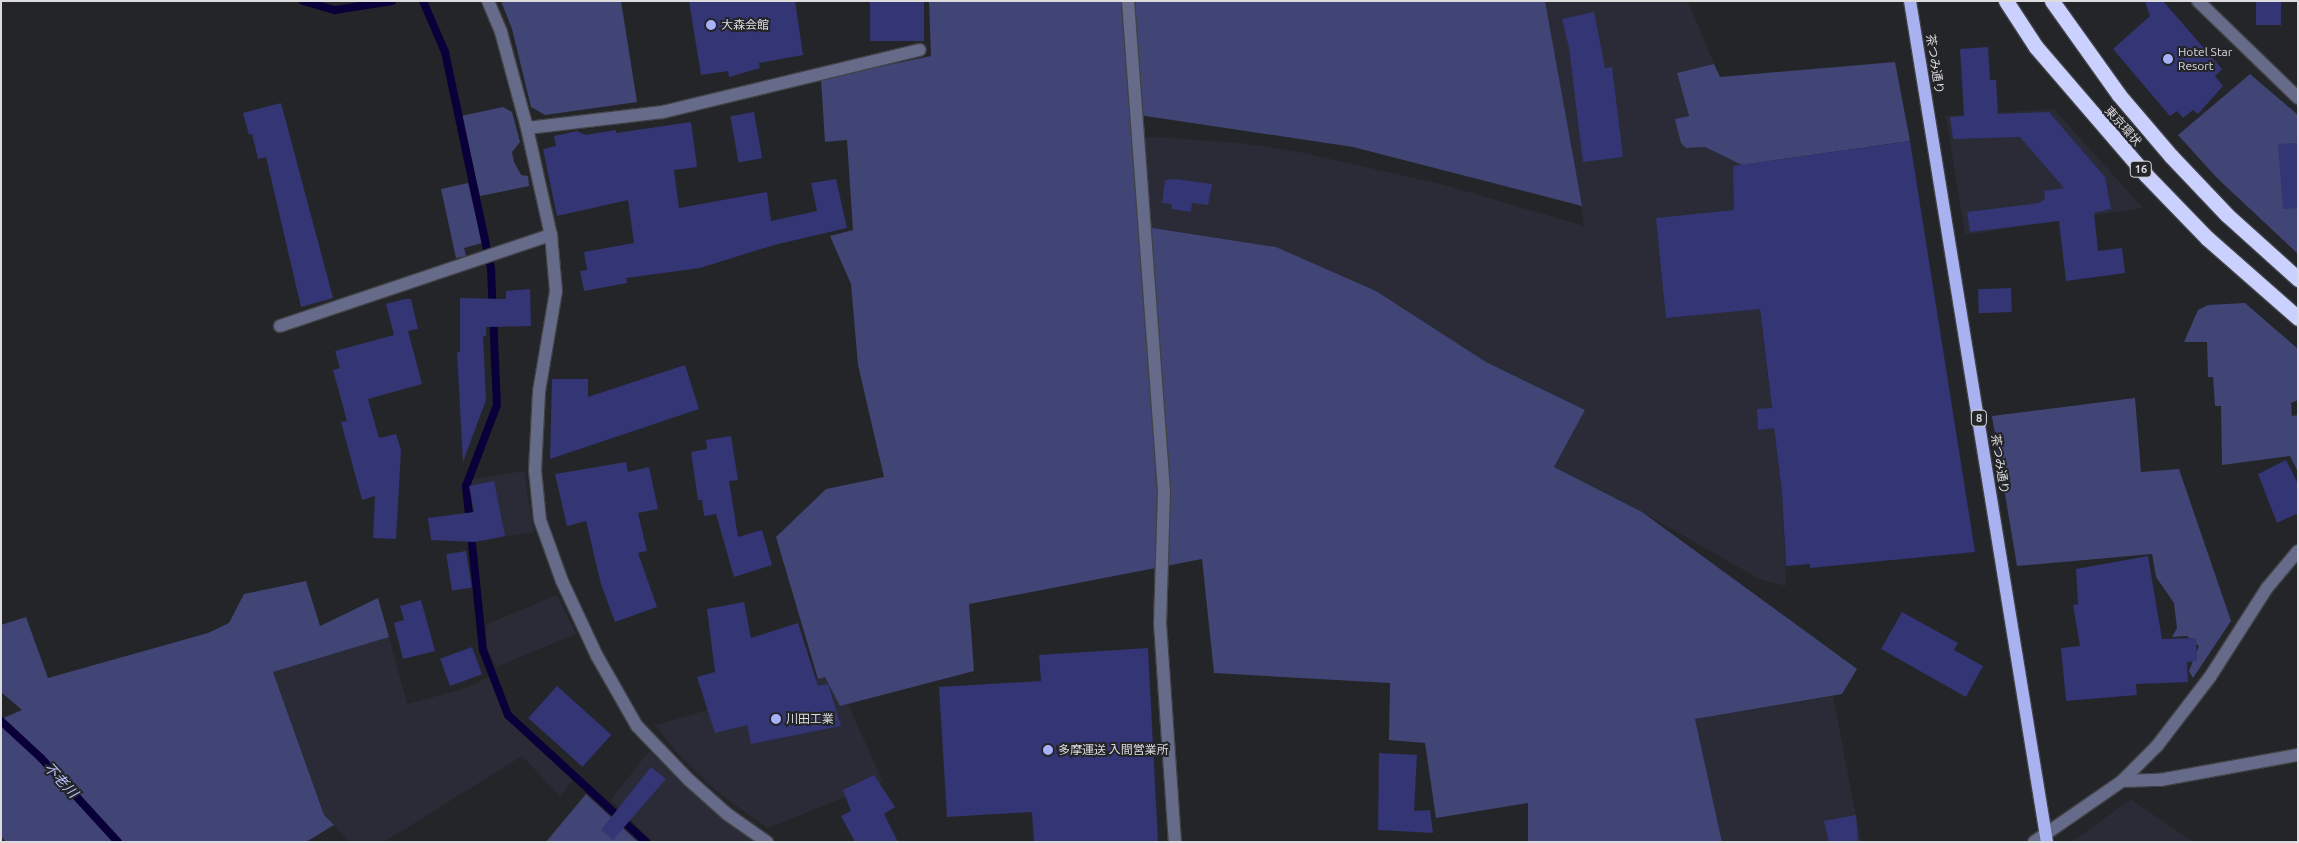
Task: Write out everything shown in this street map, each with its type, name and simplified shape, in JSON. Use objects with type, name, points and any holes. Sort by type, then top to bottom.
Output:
[{"type":"highway","name":"東京環状","points":[[2006,1],[2036,47],[2146,175],[2207,238],[2298,318]]},
{"type":"highway","name":"東京環状","points":[[2052,1],[2119,95],[2172,156],[2227,215],[2298,279]]},
{"type":"main road","name":"茶つみ通り","points":[[1910,1],[2047,838]]},
{"type":"street","points":[[488,1],[501,32],[527,128],[551,235],[556,290],[539,392],[535,470],[540,520],[562,581],[597,656],[637,726],[695,785],[727,814],[767,842]]},
{"type":"street","points":[[1128,1],[1164,491],[1160,623],[1176,842]]},
{"type":"street","points":[[2198,1],[2298,98]]},
{"type":"street","points":[[527,128],[663,112],[920,50]]},
{"type":"street","points":[[280,326],[551,235]]},
{"type":"street","points":[[2034,842],[2047,838],[2122,781],[2143,762],[2180,719],[2267,588],[2298,551]]},
{"type":"street","points":[[2122,781],[2160,780],[2298,754]]},
{"type":"shaded area","points":[[501,1],[621,1],[637,102],[545,115],[531,107],[512,29]]},
{"type":"shaded area","points":[[929,1],[1545,1],[1582,206],[1353,147],[1139,115],[1146,227],[1276,247],[1376,291],[1486,362],[1585,410],[1554,467],[1642,512],[1857,669],[1842,694],[1695,719],[1722,842],[1528,842],[1528,803],[1436,818],[1425,743],[1389,740],[1390,683],[1214,673],[1202,559],[969,604],[974,671],[840,706],[825,677],[818,679],[776,537],[826,489],[884,477],[858,365],[851,284],[830,236],[853,230],[847,140],[825,142],[821,79],[931,56]]},
{"type":"shaded area","points":[[1545,1],[1688,1],[1714,64],[1677,73],[1689,116],[1675,119],[1686,148],[1705,147],[1742,165],[1782,492],[1786,586],[1761,580],[1642,512],[1553,467],[1585,410],[1486,362],[1376,291],[1276,247],[1146,227],[1140,136],[1241,143],[1299,152],[1445,185],[1584,226]]},
{"type":"shaded area","points":[[1895,62],[1910,141],[1742,165],[1705,147],[1686,148],[1681,143],[1675,119],[1689,116],[1677,73],[1714,64],[1720,77]]},
{"type":"shaded area","points":[[2250,74],[2298,115],[2298,254],[2217,178],[2178,135]]},
{"type":"shaded area","points":[[503,107],[512,112],[520,142],[512,152],[514,162],[521,175],[528,176],[529,186],[480,196],[461,116]]},
{"type":"shaded area","points":[[2054,109],[2143,208],[1965,235],[1946,116]]},
{"type":"shaded area","points":[[468,183],[482,243],[464,248],[466,256],[456,258],[441,189]]},
{"type":"shaded area","points":[[2245,303],[2298,349],[2298,400],[2291,403],[2292,416],[2298,415],[2298,472],[2290,456],[2222,465],[2221,406],[2215,406],[2213,377],[2208,377],[2207,342],[2184,342],[2198,310],[2208,305]]},
{"type":"shaded area","points":[[2135,398],[2141,472],[2179,469],[2231,621],[2193,678],[2189,671],[2199,646],[2187,636],[2172,637],[2177,628],[2174,603],[2156,577],[2152,554],[2017,566],[1992,416]]},
{"type":"shaded area","points":[[524,471],[534,532],[478,541],[469,480]]},
{"type":"shaded area","points":[[306,581],[320,626],[378,598],[389,637],[273,672],[324,815],[334,825],[306,842],[6,842],[1,836],[1,719],[22,710],[1,692],[1,625],[26,617],[48,678],[208,633],[229,623],[244,594]]},
{"type":"shaded area","points":[[557,595],[576,634],[496,667],[486,645],[487,624]]},
{"type":"shaded area","points":[[389,637],[407,704],[463,689],[492,676],[507,716],[576,777],[560,796],[522,756],[384,842],[350,842],[324,815],[273,672]]},
{"type":"shaded area","points":[[825,677],[840,705],[848,704],[883,782],[768,828],[717,792],[679,755],[655,725]]},
{"type":"shaded area","points":[[1833,696],[1861,842],[1722,842],[1695,719]]},
{"type":"shaded area","points":[[649,751],[717,814],[756,842],[653,842],[611,800]]},
{"type":"shaded area","points":[[586,794],[638,842],[546,842]]},
{"type":"shaded area","points":[[2131,799],[2193,842],[2072,842]]},
{"type":"building","points":[[689,1],[795,1],[803,55],[759,63],[760,68],[729,77],[728,71],[701,75]]},
{"type":"building","points":[[870,1],[924,1],[924,41],[870,41]]},
{"type":"building","name":"Hotel Star Resort","points":[[2145,1],[2163,1],[2222,69],[2215,76],[2223,86],[2198,114],[2193,110],[2183,118],[2177,111],[2170,116],[2113,49],[2150,16]]},
{"type":"building","points":[[2256,1],[2281,1],[2281,25],[2256,25]]},
{"type":"building","points":[[1594,12],[1605,68],[1612,67],[1623,157],[1583,162],[1569,48],[1562,19]]},
{"type":"building","points":[[1988,47],[1990,80],[1996,80],[1998,114],[2049,112],[2105,177],[2111,209],[2094,213],[2098,251],[2122,248],[2125,273],[2066,281],[2059,221],[1970,232],[1967,212],[2039,203],[2045,199],[2044,191],[2064,188],[2020,137],[1953,139],[1950,117],[1964,116],[1960,49]]},
{"type":"building","points":[[281,103],[333,298],[301,307],[266,157],[258,159],[252,134],[249,135],[243,113]]},
{"type":"building","points":[[754,112],[762,158],[739,162],[730,116]]},
{"type":"building","points":[[691,122],[697,167],[674,170],[679,208],[767,192],[771,221],[817,211],[811,183],[836,179],[847,228],[774,245],[700,268],[626,278],[627,283],[584,291],[580,271],[587,270],[584,252],[634,243],[628,200],[557,216],[543,149],[556,146],[554,136],[577,131],[585,135],[616,130],[616,133]]},
{"type":"building","points":[[1910,141],[1975,552],[1810,568],[1810,564],[1786,566],[1782,492],[1774,428],[1758,430],[1757,409],[1772,408],[1760,309],[1666,318],[1656,218],[1734,210],[1733,166]]},
{"type":"building","points":[[2298,143],[2298,208],[2283,209],[2278,144]]},
{"type":"building","points":[[1175,179],[1212,184],[1208,205],[1192,203],[1191,212],[1171,209],[1172,204],[1162,203],[1165,180]]},
{"type":"building","points":[[2011,288],[2012,312],[1979,313],[1978,289]]},
{"type":"building","points":[[530,289],[531,326],[486,327],[486,336],[483,336],[486,400],[463,462],[457,352],[460,352],[460,298],[506,299],[506,291]]},
{"type":"building","points":[[411,299],[418,329],[408,331],[422,384],[368,399],[379,438],[396,434],[401,450],[396,539],[373,538],[375,496],[362,500],[341,422],[347,421],[333,370],[340,368],[335,351],[394,335],[386,304]]},
{"type":"building","points":[[685,365],[699,409],[550,459],[552,379],[588,379],[588,397]]},
{"type":"building","points":[[731,436],[738,480],[729,481],[738,537],[762,530],[772,565],[734,577],[716,514],[704,516],[702,500],[698,500],[691,452],[707,449],[706,440]]},
{"type":"building","points":[[2286,460],[2298,484],[2298,513],[2277,523],[2258,474]]},
{"type":"building","points":[[626,462],[628,472],[649,467],[658,509],[638,513],[647,551],[638,553],[657,607],[615,622],[601,584],[586,521],[567,526],[555,474]]},
{"type":"building","points":[[494,481],[505,536],[475,542],[431,540],[428,518],[474,512],[469,486]]},
{"type":"building","points":[[466,551],[472,588],[452,591],[446,554]]},
{"type":"building","points":[[2148,556],[2162,639],[2196,638],[2197,661],[2187,662],[2188,682],[2136,684],[2137,695],[2066,701],[2061,648],[2080,646],[2073,605],[2078,604],[2076,569]]},
{"type":"building","points":[[421,600],[435,651],[403,659],[394,623],[404,620],[400,606]]},
{"type":"building","points":[[744,602],[751,638],[798,623],[818,686],[828,684],[841,726],[751,744],[747,725],[715,733],[697,677],[715,672],[707,609]]},
{"type":"building","points":[[1902,612],[1958,643],[1954,650],[1983,666],[1966,697],[1881,649]]},
{"type":"building","points":[[472,647],[482,674],[450,686],[440,659]]},
{"type":"building","name":"多摩運送 入間営業所","points":[[1148,648],[1158,842],[1034,842],[1032,812],[947,817],[939,687],[1041,681],[1039,655]]},
{"type":"building","points":[[557,686],[611,735],[582,767],[528,718]]},
{"type":"building","points":[[1379,753],[1417,755],[1414,811],[1430,810],[1433,833],[1378,830]]},
{"type":"building","points":[[651,767],[666,779],[613,840],[601,830]]},
{"type":"building","points":[[874,775],[895,807],[884,814],[898,842],[855,842],[841,816],[851,811],[843,790]]},
{"type":"building","points":[[1856,815],[1858,842],[1829,842],[1824,821]]},
{"type":"waterway","points":[[303,1],[335,10],[392,1]]},
{"type":"waterway","points":[[423,1],[445,52],[491,269],[497,405],[466,486],[483,650],[508,715],[646,842]]},
{"type":"waterway","name":"不老川","points":[[1,721],[41,758],[118,842]]},
{"type":"place","name":"大森会館","points":[[711,25]]},
{"type":"place","name":"Hotel Star Resort","points":[[2168,59]]},
{"type":"place","name":"川田工業","points":[[776,719]]},
{"type":"place","name":"多摩運送 入間営業所","points":[[1048,750]]}]
